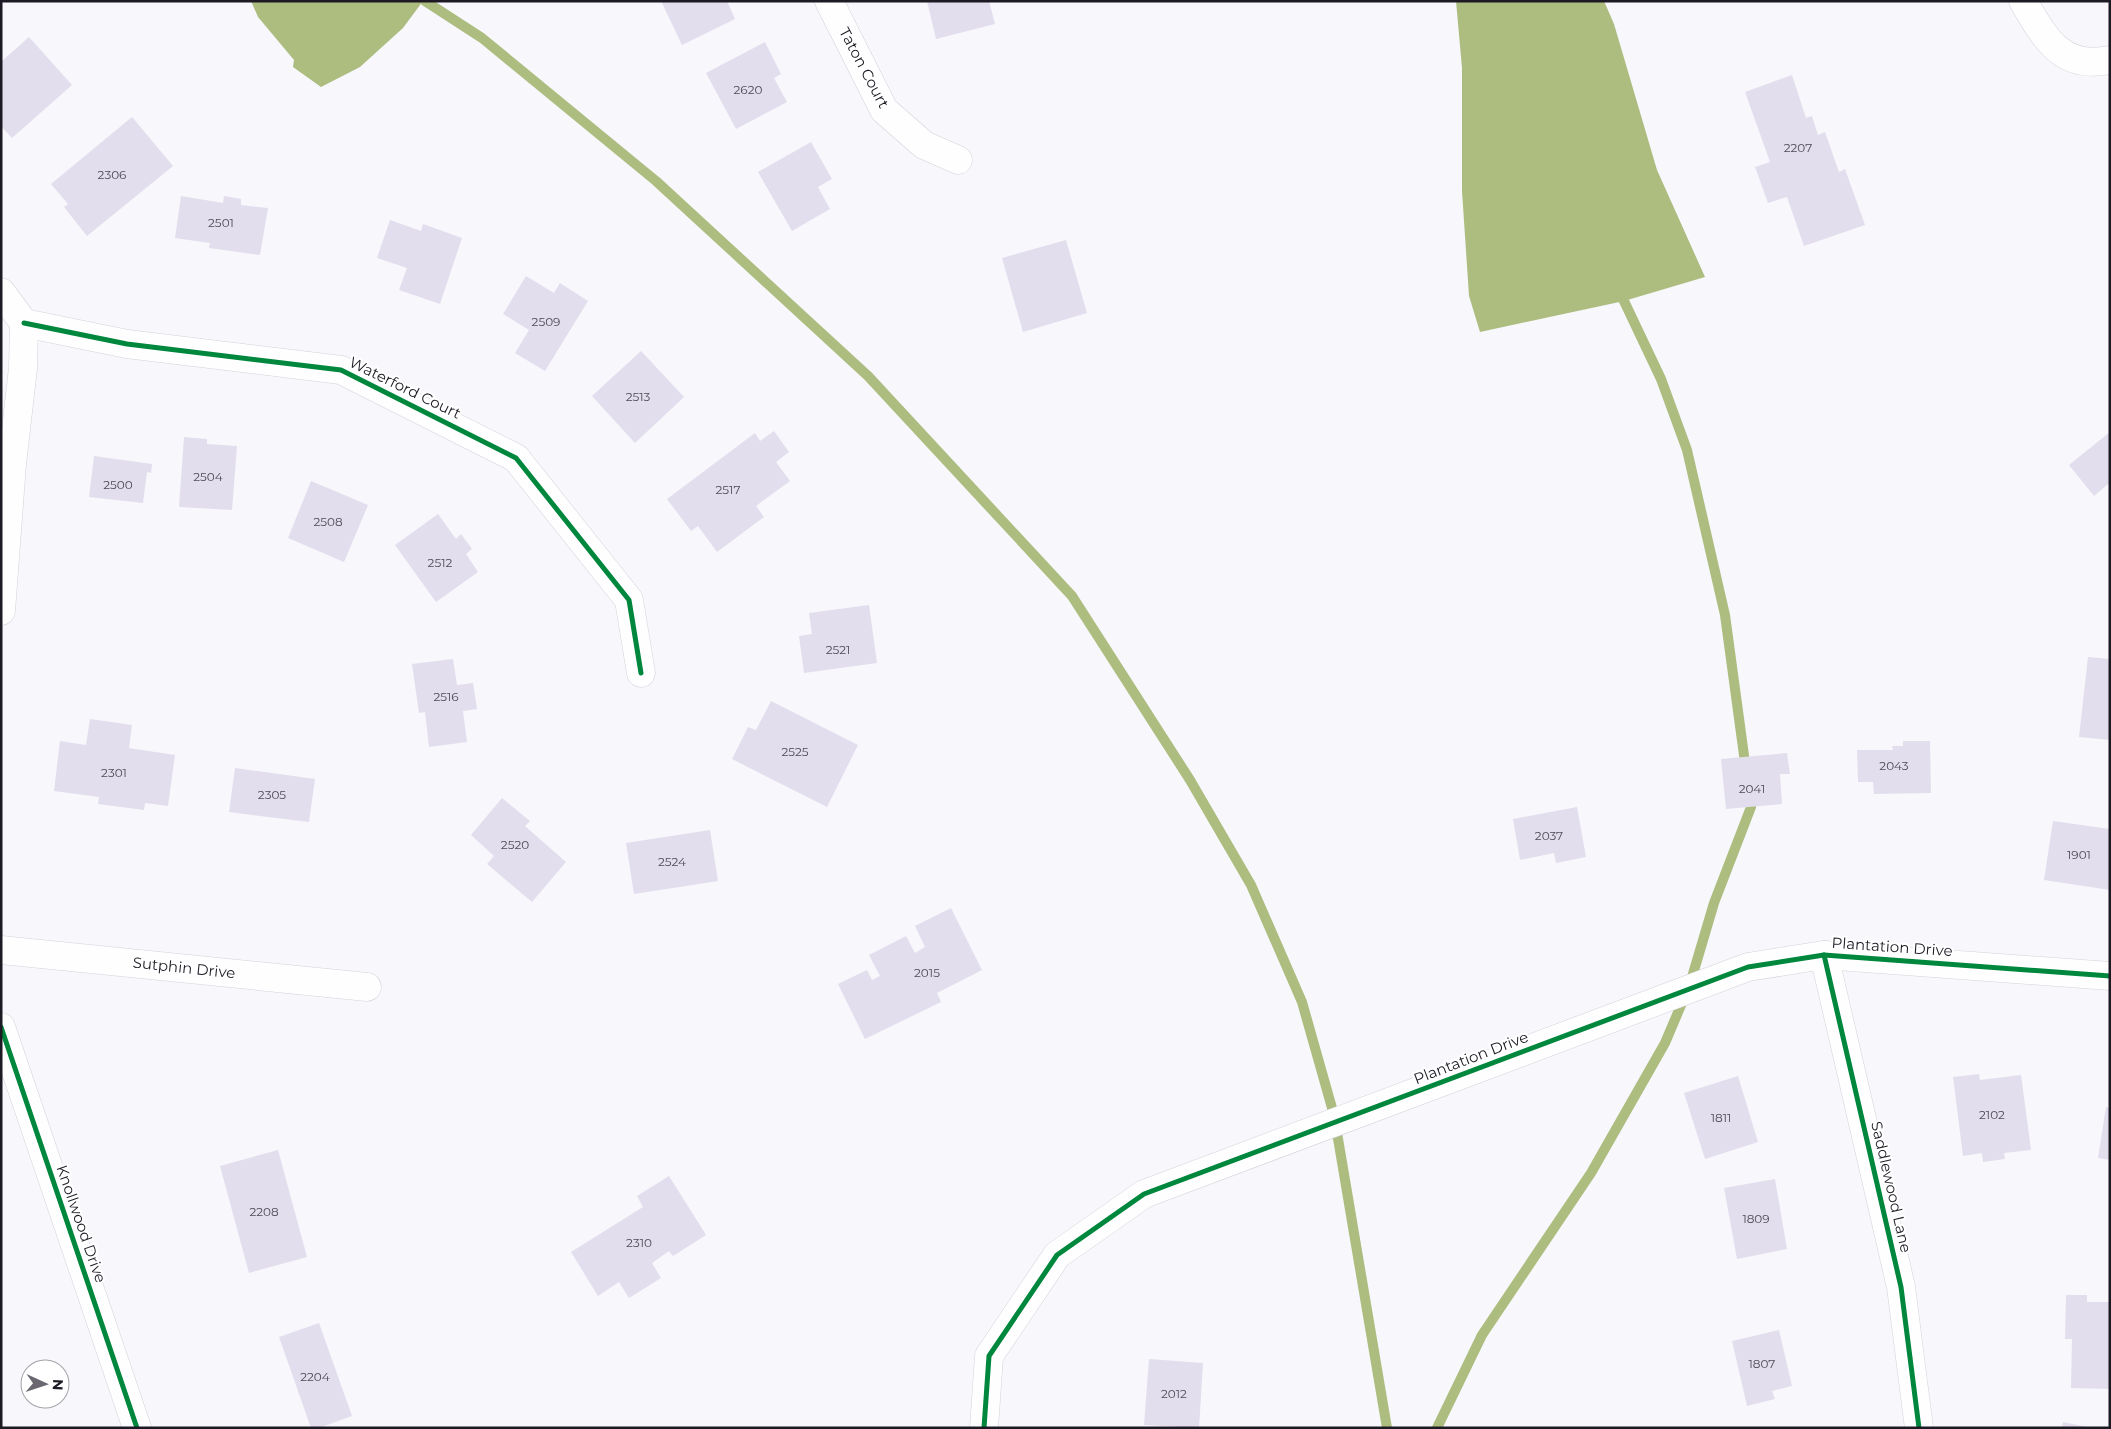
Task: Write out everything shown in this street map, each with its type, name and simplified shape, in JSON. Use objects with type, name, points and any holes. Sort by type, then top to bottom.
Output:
[{"type":"street","name":"Taton Court","points":[[829,1],[884,110],[924,145],[958,160]]},
{"type":"street","points":[[2024,1],[2042,33],[2066,57],[2092,64],[2110,60]]},
{"type":"street","points":[[1,292],[24,323],[23,368],[12,464],[1,611]]},
{"type":"street","name":"Waterford Court","points":[[24,323],[127,344],[341,370],[516,458],[629,600],[641,673]]},
{"type":"street","name":"Sutphin Drive","points":[[1,950],[367,987]]},
{"type":"street","name":"Plantation Drive","points":[[984,1428],[989,1356],[1056,1255],[1144,1194],[1748,967],[1824,954],[2110,976]]},
{"type":"street","name":"Saddlewood Lane","points":[[1824,954],[1901,1287],[1919,1428]]},
{"type":"street","name":"Knollwood Drive","points":[[1,1027],[137,1428]]},
{"type":"shaded area","points":[[251,1],[423,1],[403,28],[360,67],[321,87],[293,67],[294,60],[258,17]]},
{"type":"shaded area","points":[[1456,1],[1604,1],[1614,24],[1657,170],[1705,277],[1624,301],[1480,332],[1469,296],[1462,191],[1462,68]]},
{"type":"building","points":[[661,1],[727,1],[735,19],[682,45]]},
{"type":"building","points":[[927,1],[989,1],[995,24],[936,39]]},
{"type":"building","points":[[29,37],[72,85],[12,138],[1,126],[1,62]]},
{"type":"building","points":[[765,42],[781,74],[774,78],[787,102],[736,129],[706,73]]},
{"type":"building","points":[[1792,75],[1806,118],[1812,116],[1818,135],[1825,132],[1839,172],[1845,169],[1865,225],[1804,246],[1787,197],[1768,203],[1755,167],[1770,162],[1745,92]]},
{"type":"building","points":[[132,117],[173,166],[87,236],[64,207],[68,204],[51,184]]},
{"type":"building","points":[[811,142],[832,179],[818,187],[830,209],[792,231],[758,172]]},
{"type":"building","points":[[181,196],[223,203],[224,196],[241,199],[241,205],[268,208],[260,255],[209,248],[210,243],[175,238]]},
{"type":"building","points":[[390,220],[421,231],[423,224],[462,238],[440,304],[399,290],[407,268],[377,258]]},
{"type":"building","points":[[1066,240],[1087,313],[1023,332],[1002,258]]},
{"type":"building","points":[[526,276],[554,293],[560,283],[588,301],[545,371],[515,353],[529,330],[503,314]]},
{"type":"building","points":[[641,351],[684,397],[635,443],[592,396]]},
{"type":"building","points":[[774,431],[789,452],[776,462],[790,481],[756,506],[764,517],[717,552],[698,526],[691,531],[667,499],[755,433],[760,441]]},
{"type":"building","points":[[2110,432],[2110,487],[2108,484],[2094,496],[2069,465]]},
{"type":"building","points":[[184,437],[207,439],[207,444],[237,446],[232,510],[179,507]]},
{"type":"building","points":[[94,456],[152,464],[151,473],[147,472],[143,503],[89,497]]},
{"type":"building","points":[[311,481],[368,505],[344,562],[288,538]]},
{"type":"building","points":[[438,514],[456,539],[461,534],[472,549],[466,554],[478,572],[436,602],[395,545]]},
{"type":"building","points":[[869,605],[877,663],[804,673],[799,636],[812,634],[809,613]]},
{"type":"building","points":[[2088,657],[2110,659],[2110,740],[2079,737]]},
{"type":"building","points":[[453,659],[457,685],[473,683],[477,709],[463,711],[467,742],[429,747],[425,712],[419,713],[412,664]]},
{"type":"building","points":[[771,701],[858,745],[827,807],[732,759],[748,727],[756,730]]},
{"type":"building","points":[[90,719],[132,725],[129,748],[175,755],[168,806],[145,803],[144,810],[98,804],[99,797],[54,791],[60,741],[86,745]]},
{"type":"building","points":[[1903,741],[1930,741],[1931,793],[1874,794],[1873,782],[1858,782],[1857,750],[1893,750],[1892,746],[1903,746]]},
{"type":"building","points":[[1787,753],[1790,774],[1780,774],[1782,804],[1726,809],[1721,759]]},
{"type":"building","points":[[235,768],[315,779],[309,822],[229,812]]},
{"type":"building","points":[[502,798],[530,821],[525,826],[566,862],[532,902],[487,864],[494,856],[471,835]]},
{"type":"building","points":[[1577,807],[1586,857],[1556,863],[1554,853],[1520,860],[1513,819]]},
{"type":"building","points":[[2053,821],[2110,829],[2110,890],[2044,880]]},
{"type":"building","points":[[710,830],[718,881],[634,894],[626,843]]},
{"type":"building","points":[[951,908],[982,970],[937,993],[941,1002],[865,1039],[838,984],[867,970],[872,980],[880,976],[869,955],[906,936],[915,953],[925,947],[915,926]]},
{"type":"building","points":[[1979,1074],[1980,1080],[2021,1075],[2031,1150],[2004,1153],[2005,1159],[1983,1162],[1982,1153],[1963,1156],[1953,1077]]},
{"type":"building","points":[[1738,1076],[1758,1142],[1705,1159],[1684,1093]]},
{"type":"building","points":[[2106,1107],[2110,1108],[2110,1160],[2098,1158]]},
{"type":"building","points":[[278,1150],[307,1257],[249,1273],[220,1166]]},
{"type":"building","points":[[669,1176],[706,1235],[673,1256],[669,1251],[652,1263],[661,1278],[629,1298],[619,1282],[598,1296],[571,1252],[643,1207],[637,1196]]},
{"type":"building","points":[[1775,1179],[1787,1249],[1737,1259],[1724,1188]]},
{"type":"building","points":[[2066,1295],[2087,1295],[2087,1302],[2110,1302],[2110,1389],[2071,1388],[2072,1339],[2065,1339]]},
{"type":"building","points":[[319,1323],[352,1416],[319,1428],[311,1428],[279,1337]]},
{"type":"building","points":[[1779,1330],[1792,1386],[1772,1391],[1775,1399],[1747,1406],[1732,1341]]},
{"type":"building","points":[[1149,1359],[1203,1363],[1199,1428],[1144,1425]]},
{"type":"building","points":[[2063,1422],[2087,1427],[2087,1428],[2062,1428]]},
{"type":"waterway","points":[[425,1],[482,38],[656,181],[868,376],[1072,596],[1190,780],[1251,885],[1302,1002],[1334,1115],[1387,1428]]},
{"type":"waterway","points":[[1617,290],[1661,379],[1687,450],[1725,615],[1746,770]]},
{"type":"waterway","points":[[1437,1428],[1482,1335],[1591,1173],[1665,1043],[1690,984],[1714,903],[1751,807],[1749,794]]},
{"type":"cycle path","points":[[24,323],[127,344],[341,370],[516,458],[629,600],[641,673]]},
{"type":"cycle path","points":[[1824,955],[1901,1287],[1919,1428]]},
{"type":"cycle path","points":[[984,1428],[989,1356],[1057,1255],[1144,1194],[1748,967],[1824,955],[2110,976]]},
{"type":"cycle path","points":[[1,1027],[137,1428]]}]
